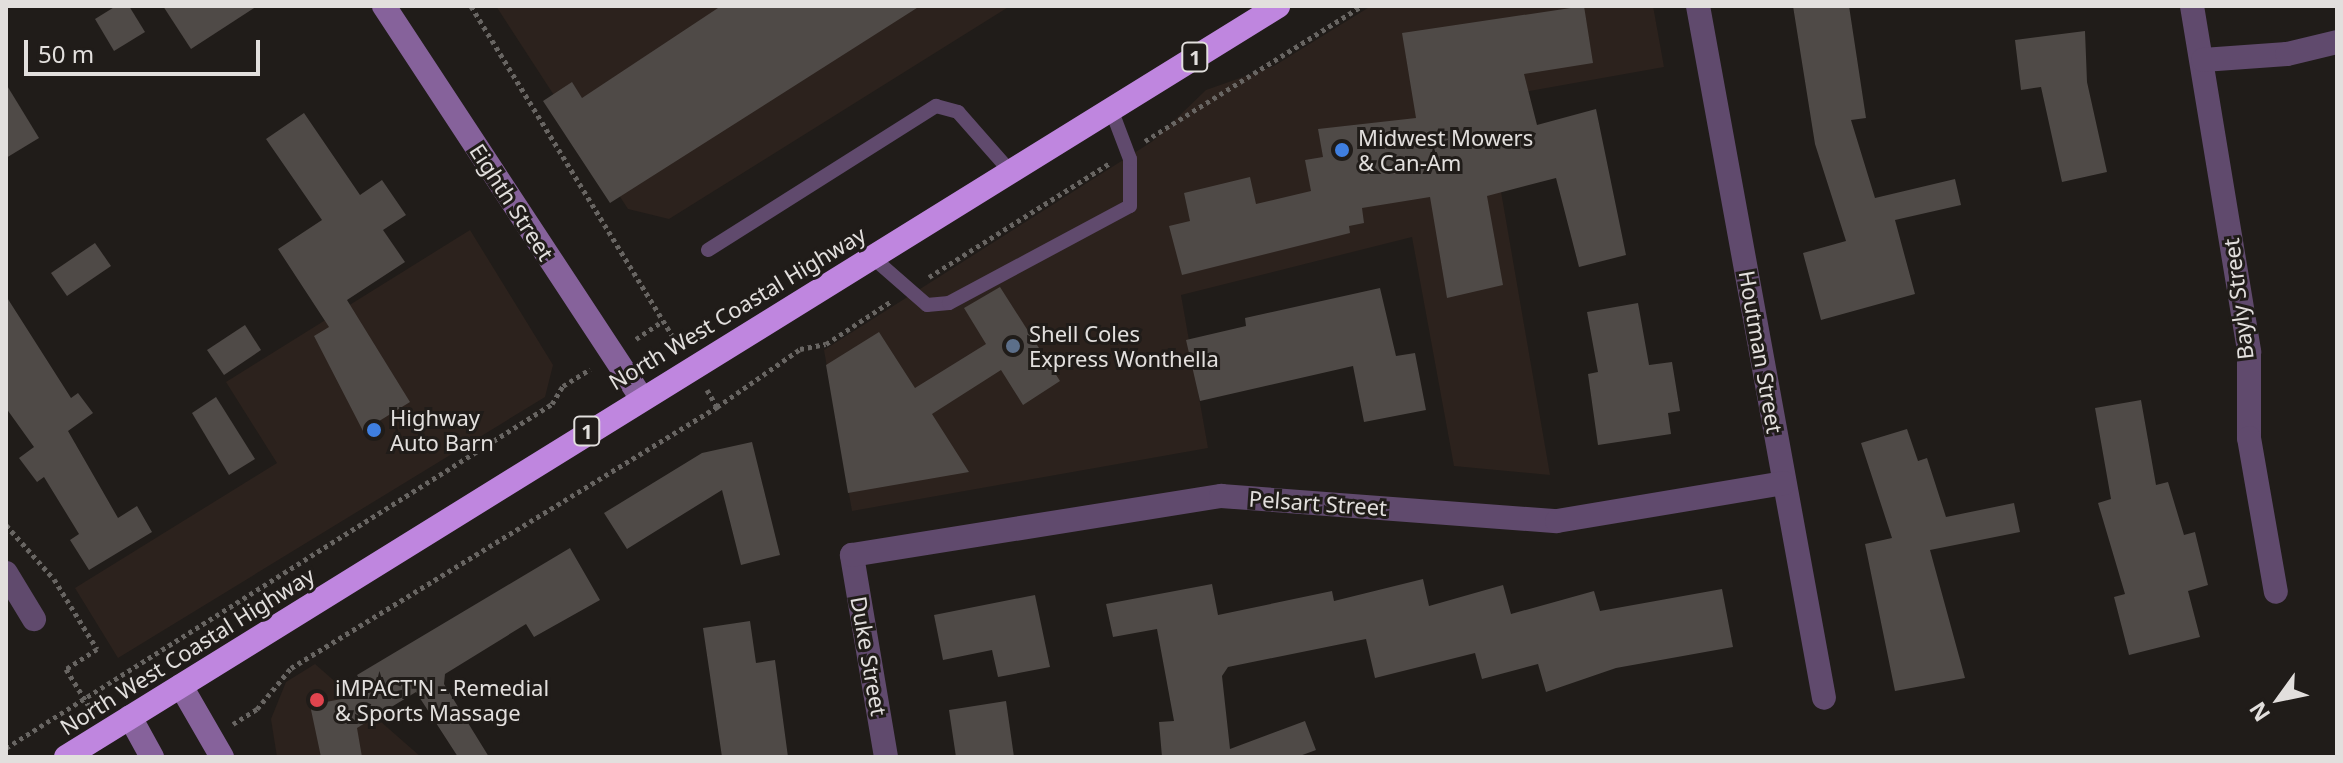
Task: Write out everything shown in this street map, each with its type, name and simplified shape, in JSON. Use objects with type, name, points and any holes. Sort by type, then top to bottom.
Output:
[{"type":"highway","name":"North West Coastal Highway","points":[[1111,109],[1264,6]]},
{"type":"highway","name":"North West Coastal Highway","points":[[66,757],[641,397],[1278,6]]},
{"type":"street","name":"Eighth Street","points":[[384,6],[641,397]]},
{"type":"street","name":"Houtman Street","points":[[1698,6],[1824,698]]},
{"type":"street","name":"Bayly Street","points":[[2192,6],[2249,352],[2249,438],[2276,592]]},
{"type":"street","points":[[2203,60],[2287,54],[2337,42]]},
{"type":"street","name":"Pelsart Street","points":[[852,555],[1221,496],[1557,521],[1784,483]]},
{"type":"street","name":"Duke Street","points":[[852,555],[886,757]]},
{"type":"street","points":[[6,573],[34,619]]},
{"type":"street","points":[[181,686],[222,757]]},
{"type":"street","points":[[130,717],[152,757]]},
{"type":"lane","points":[[708,250],[936,106],[958,112],[1010,171]]},
{"type":"lane","points":[[872,257],[927,305],[949,303],[1130,206],[1130,159],[1111,109]]},
{"type":"path","points":[[471,6],[663,321]]},
{"type":"path","points":[[1139,145],[1362,6]]},
{"type":"path","points":[[925,280],[1092,174]]},
{"type":"path","points":[[246,717],[291,668],[717,407],[800,349],[826,344],[882,308]]},
{"type":"path","points":[[6,748],[552,404],[563,386]]},
{"type":"path","points":[[712,399],[717,407]]},
{"type":"shaded area","points":[[496,6],[1010,6],[669,219],[628,209]]},
{"type":"shaded area","points":[[1371,6],[1653,6],[1664,67],[1485,99],[1550,475],[1454,466],[1412,237],[1181,295],[1208,448],[852,511],[824,350],[1153,141],[1206,90],[1274,66]]},
{"type":"shaded area","name":"Highway Auto Barn","points":[[470,230],[553,365],[545,397],[118,658],[75,588],[277,463],[226,382]]},
{"type":"shaded area","name":"iMPACT'N - Remedial & Sports Massage","points":[[315,664],[421,757],[277,757],[271,719],[286,682]]},
{"type":"building","points":[[116,6],[129,6],[145,32],[114,51],[95,19]]},
{"type":"building","points":[[163,6],[257,6],[191,49]]},
{"type":"building","points":[[721,6],[920,6],[610,203],[543,101],[572,82],[582,98]]},
{"type":"building","points":[[1584,6],[1593,63],[1524,74],[1537,125],[1596,109],[1626,255],[1579,267],[1556,178],[1487,196],[1503,285],[1447,298],[1430,197],[1362,208],[1364,223],[1349,226],[1350,233],[1182,275],[1169,226],[1190,221],[1184,193],[1250,177],[1256,204],[1311,191],[1305,160],[1323,157],[1318,129],[1416,118],[1402,33]]},
{"type":"building","points":[[1793,6],[1849,6],[1866,118],[1851,120],[1875,198],[1955,179],[1961,205],[1895,220],[1915,294],[1821,320],[1803,253],[1846,241],[1815,144]]},
{"type":"building","points":[[2085,31],[2087,82],[2107,172],[2062,182],[2041,87],[2021,90],[2015,40]]},
{"type":"building","points":[[6,84],[39,138],[6,158]]},
{"type":"building","points":[[304,113],[360,195],[382,180],[406,215],[383,230],[405,262],[347,300],[410,402],[363,431],[314,336],[329,327],[278,249],[322,220],[266,139]]},
{"type":"building","points":[[95,243],[111,266],[67,296],[51,273]]},
{"type":"building","points":[[1000,287],[1060,381],[1023,405],[1001,370],[932,414],[969,472],[848,493],[826,365],[879,332],[915,388],[986,344],[964,308]]},
{"type":"building","points":[[1380,288],[1396,356],[1415,353],[1426,410],[1364,422],[1353,366],[1200,401],[1186,340],[1246,326],[1245,318]]},
{"type":"building","points":[[6,296],[71,398],[78,393],[93,413],[68,431],[118,518],[137,506],[152,532],[89,570],[70,540],[79,534],[44,477],[37,482],[19,458],[34,447],[6,408]]},
{"type":"building","points":[[1638,303],[1649,365],[1672,362],[1680,411],[1668,413],[1671,434],[1598,445],[1588,374],[1598,372],[1587,312]]},
{"type":"building","points":[[245,325],[261,350],[224,375],[207,350]]},
{"type":"building","points":[[216,397],[255,459],[229,475],[192,413]]},
{"type":"building","points":[[2141,400],[2156,485],[2168,482],[2184,535],[2195,532],[2208,585],[2188,591],[2200,637],[2129,655],[2114,597],[2125,594],[2098,503],[2111,499],[2095,408]]},
{"type":"building","points":[[1907,429],[1918,461],[1927,458],[1946,517],[2014,503],[2020,532],[1930,550],[1965,678],[1895,691],[1865,544],[1892,538],[1861,443]]},
{"type":"building","points":[[752,442],[780,555],[741,565],[722,490],[627,549],[604,513],[702,453]]},
{"type":"building","points":[[570,548],[600,600],[534,637],[526,624],[445,674],[444,684],[489,757],[458,757],[416,692],[357,728],[362,757],[321,757],[310,705],[368,694],[357,675]]},
{"type":"building","points":[[1423,579],[1429,606],[1503,585],[1511,614],[1594,591],[1600,611],[1722,589],[1733,647],[1616,668],[1546,692],[1538,664],[1482,679],[1475,653],[1375,678],[1366,639],[1228,667],[1222,676],[1230,749],[1305,721],[1316,750],[1297,757],[1162,757],[1159,722],[1174,721],[1157,629],[1113,637],[1106,604],[1212,584],[1218,615],[1332,591],[1334,601]]},
{"type":"building","points":[[1035,595],[1050,667],[998,677],[992,650],[943,660],[934,615]]},
{"type":"building","points":[[750,621],[756,663],[775,660],[788,757],[722,757],[703,628]]},
{"type":"building","points":[[1006,701],[1014,757],[956,757],[949,710]]},
{"type":"place","name":"Midwest Mowers & Can-Am","points":[[1342,150]]},
{"type":"place","name":"Shell Coles Express Wonthella","points":[[1013,346]]},
{"type":"place","name":"Highway Auto Barn","points":[[374,430]]},
{"type":"place","name":"iMPACT'N - Remedial & Sports Massage","points":[[317,700]]}]
